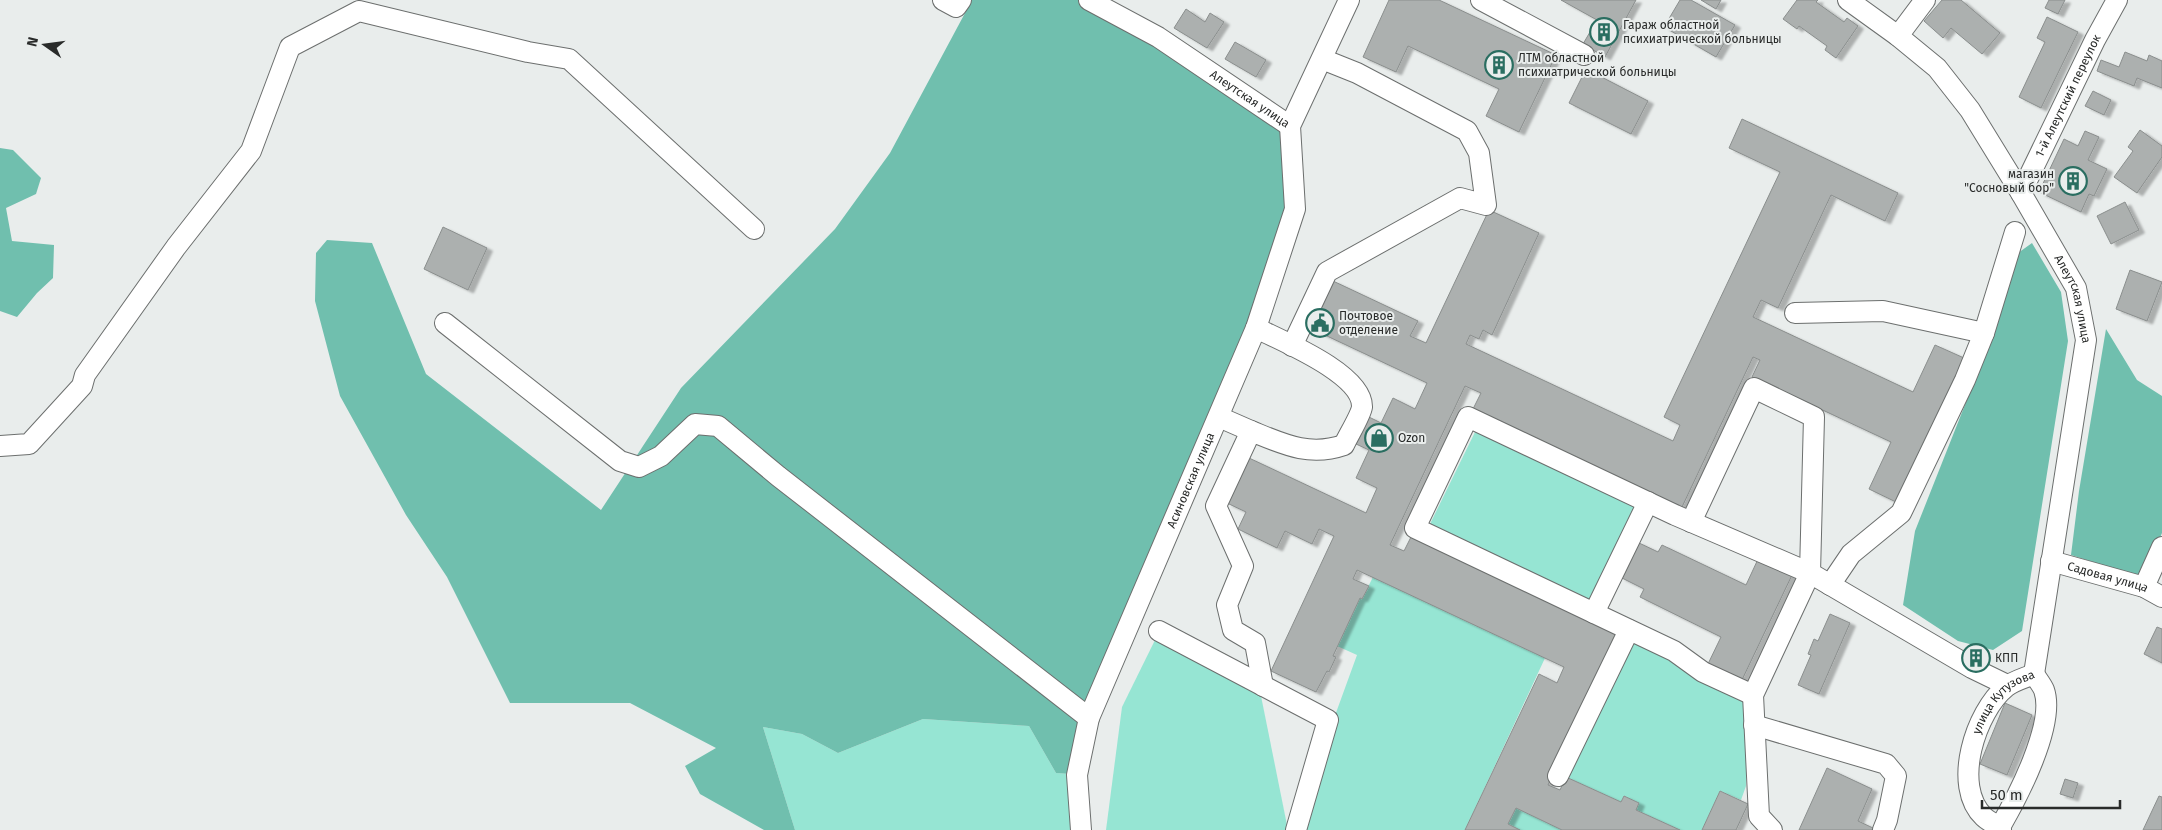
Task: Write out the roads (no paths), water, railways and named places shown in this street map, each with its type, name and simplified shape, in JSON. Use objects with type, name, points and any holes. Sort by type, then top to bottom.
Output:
[{"type":"street","points":[[943,0],[956,7],[961,0]]},
{"type":"street","name":"Алеутская улица","points":[[1090,0],[1158,37],[1290,126],[1350,0]]},
{"type":"street","points":[[1481,0],[1584,55]]},
{"type":"street","name":"Алеутская улица","points":[[1848,0],[1898,36],[1937,68],[1970,110],[2076,288],[2086,340],[2050,561],[2034,674]]},
{"type":"street","points":[[1898,36],[1926,0]]},
{"type":"street","name":"1-й Алеутский переулок","points":[[2021,193],[2095,40],[2117,0]]},
{"type":"street","points":[[0,446],[29,444],[82,386],[85,374],[176,247],[251,152],[290,47],[359,11],[528,52],[569,59],[754,229]]},
{"type":"street","points":[[1292,346],[1327,272],[1460,198],[1486,205],[1478,153],[1467,131],[1357,72],[1322,59]]},
{"type":"street","name":"Асиновская улица","points":[[1081,830],[1077,775],[1089,718],[1256,328],[1295,209],[1290,126]]},
{"type":"street","points":[[1830,585],[1851,554],[1901,513],[1965,380],[1984,333],[2015,232]]},
{"type":"street","points":[[1795,313],[1883,311],[1984,333]]},
{"type":"street","points":[[444,323],[620,461],[639,467],[661,456],[695,424],[718,426],[778,476],[1089,718]]},
{"type":"street","points":[[1219,417],[1292,448],[1329,450],[1344,445],[1362,408],[1359,393],[1332,367],[1256,328]]},
{"type":"street","points":[[1691,522],[1754,388],[1814,417],[1810,573],[1752,695],[1759,816],[1772,830]]},
{"type":"street","points":[[1752,695],[1703,672],[1674,650],[1415,528],[1468,417],[1691,522],[1810,573],[1972,668],[2007,686]]},
{"type":"street","points":[[1216,506],[1251,431]]},
{"type":"street","points":[[1186,492],[1216,506],[1243,566],[1227,605],[1232,630],[1255,643],[1263,686]]},
{"type":"street","points":[[1594,613],[1648,502]]},
{"type":"street","points":[[2144,587],[2162,547]]},
{"type":"street","name":"Садовая улица","points":[[2050,561],[2144,587],[2162,597]]},
{"type":"street","points":[[1558,776],[1630,630]]},
{"type":"street","points":[[1159,631],[1328,720],[1296,830]]},
{"type":"street","name":"улица Кутузова","points":[[2034,674],[2044,691],[2046,713],[2026,776],[2000,829],[1983,816],[1973,800],[1968,782],[1968,762],[1984,716],[1995,698],[2007,686],[2034,674]]},
{"type":"street","points":[[1754,725],[1886,764],[1896,776],[1887,820],[1883,830]]},
{"type":"place","name":"Гараж областной психиатрической больницы","points":[[1604,32]]},
{"type":"place","name":"ЛТМ областной психиатрической больницы","points":[[1499,65]]},
{"type":"place","name":"магазин \"Сосновый бор\"","points":[[2073,181]]},
{"type":"place","name":"Почтовое отделение","points":[[1320,323]]},
{"type":"place","name":"Ozon","points":[[1379,438]]},
{"type":"place","name":"КПП","points":[[1976,658]]}]
